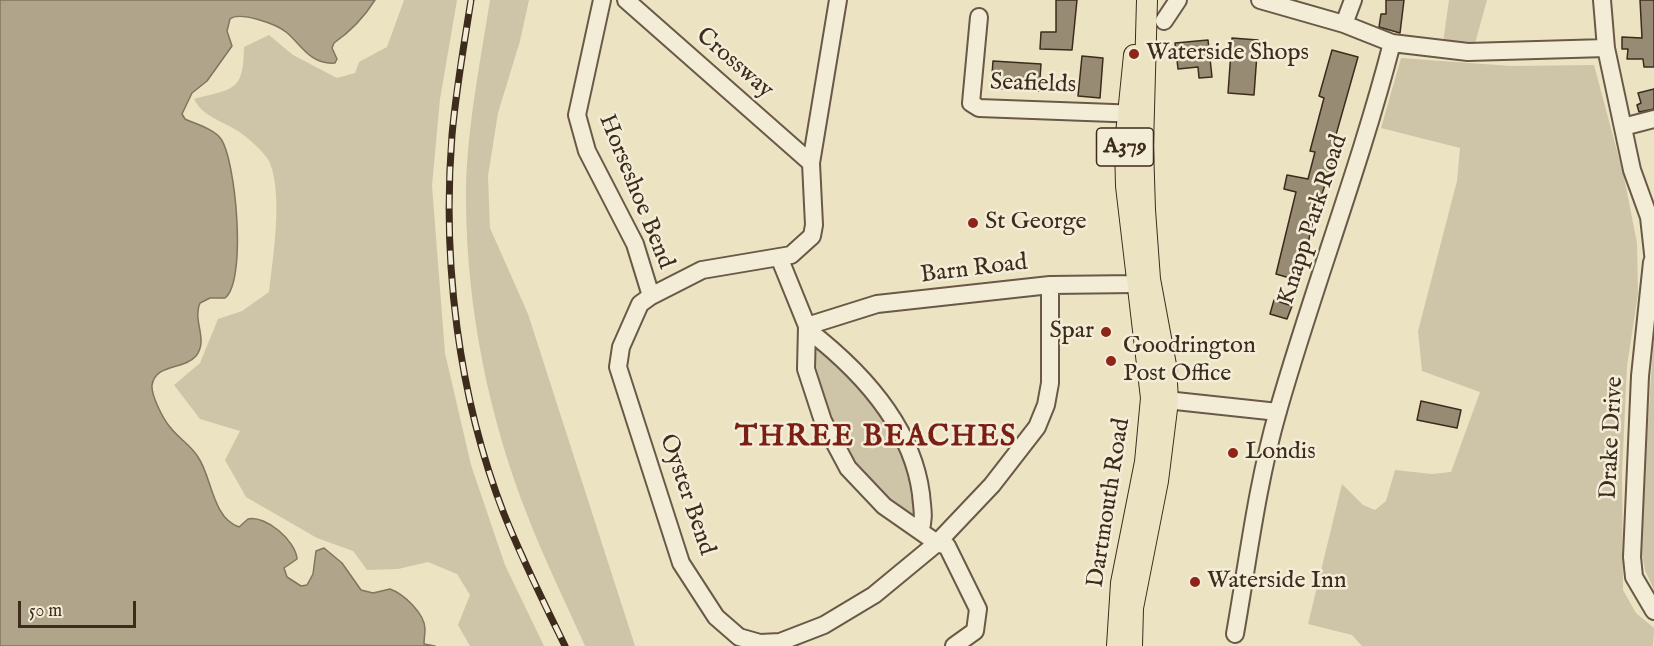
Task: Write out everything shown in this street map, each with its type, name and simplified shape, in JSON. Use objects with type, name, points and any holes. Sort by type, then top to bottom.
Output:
[{"type":"main road","name":"Dartmouth Road","points":[[1117,646],[1121,583],[1166,365],[1143,281],[1143,157],[1136,114],[1146,6]]},
{"type":"main road","name":"Dartmouth Road","points":[[1132,646],[1133,608],[1158,481],[1160,399]]},
{"type":"street","name":"Horseshoe Bend","points":[[602,0],[577,115],[587,151],[635,243],[651,296]]},
{"type":"street","name":"Crossway","points":[[626,0],[811,163]]},
{"type":"street","points":[[838,0],[811,163],[814,225],[812,236],[791,255],[779,257],[807,328],[806,369],[823,421],[848,468],[884,506],[937,543],[947,546],[954,556],[978,609],[975,631],[954,646]]},
{"type":"street","points":[[1164,21],[1178,0]]},
{"type":"street","points":[[1260,0],[1344,24],[1392,43],[1468,52],[1606,48]]},
{"type":"street","points":[[1344,24],[1353,0]]},
{"type":"street","name":"Drake Drive","points":[[1602,0],[1606,48],[1632,170],[1649,217],[1653,263],[1640,376],[1632,557],[1634,577],[1654,611]]},
{"type":"street","name":"Seafields","points":[[979,17],[971,104],[979,108],[1136,114]]},
{"type":"street","name":"Knapp Park Road","points":[[1235,634],[1265,464],[1278,412],[1374,113],[1392,43]]},
{"type":"street","points":[[1623,127],[1654,119]]},
{"type":"street","name":"Oyster Bend","points":[[779,257],[702,270],[651,296],[640,304],[621,347],[618,367],[681,563],[716,617],[739,638],[760,643],[780,642],[825,625],[874,595],[937,543],[992,485],[1037,427],[1046,405],[1050,383],[1050,285]]},
{"type":"street","name":"Barn Road","points":[[807,328],[877,304],[1050,285],[1143,281]]},
{"type":"street","points":[[807,328],[838,353],[871,387],[905,437],[918,478],[924,520],[920,531]]},
{"type":"street","points":[[1160,399],[1278,412]]},
{"type":"shaded area","points":[[0,0],[375,0],[356,24],[334,43],[332,48],[337,59],[335,63],[319,61],[307,53],[286,32],[274,25],[249,17],[230,19],[227,31],[232,46],[207,81],[192,93],[182,114],[185,119],[218,135],[226,151],[235,194],[236,269],[232,287],[225,298],[210,298],[200,303],[198,316],[201,343],[196,356],[159,373],[152,389],[167,423],[192,449],[203,465],[223,515],[239,527],[248,519],[263,521],[286,537],[297,559],[284,568],[287,577],[301,586],[307,585],[313,574],[316,551],[324,548],[342,563],[361,590],[373,593],[390,589],[407,600],[422,617],[425,629],[424,644],[435,646],[0,646]]},
{"type":"shaded area","points":[[404,0],[457,0],[440,99],[432,186],[445,353],[471,465],[505,565],[544,646],[470,646],[458,625],[470,595],[457,574],[428,562],[398,569],[367,570],[353,551],[317,538],[246,497],[225,460],[240,431],[200,419],[174,385],[200,363],[218,319],[242,311],[269,292],[275,244],[276,193],[268,159],[238,131],[202,110],[194,99],[219,93],[234,86],[242,73],[244,47],[269,35],[293,55],[337,78],[355,73],[359,62],[387,47]]},
{"type":"shaded area","points":[[490,0],[529,0],[520,41],[498,113],[488,176],[490,228],[528,314],[635,646],[585,646],[548,566],[514,479],[483,363],[467,243],[466,178],[478,75]]},
{"type":"shaded area","points":[[1449,0],[1487,0],[1474,47],[1443,43]]},
{"type":"shaded area","points":[[1401,58],[1511,66],[1594,65],[1624,177],[1637,243],[1638,294],[1627,366],[1622,474],[1623,590],[1636,613],[1654,628],[1653,646],[1362,646],[1352,635],[1308,624],[1342,484],[1363,505],[1375,510],[1386,501],[1395,470],[1432,474],[1451,472],[1480,392],[1422,371],[1418,331],[1457,181],[1460,148],[1381,128]]},
{"type":"shaded area","points":[[1654,332],[1654,590],[1645,570],[1640,543]]},
{"type":"shaded area","points":[[812,343],[863,384],[896,436],[914,484],[916,517],[912,517],[883,495],[843,449],[828,413]]},
{"type":"building","points":[[1056,0],[1077,0],[1072,50],[1040,49],[1041,32],[1056,32]]},
{"type":"building","points":[[1386,0],[1404,0],[1400,33],[1379,27],[1381,14],[1386,14]]},
{"type":"building","points":[[1640,0],[1654,0],[1654,67],[1644,67],[1643,59],[1627,59],[1628,49],[1622,49],[1622,37],[1642,38]]},
{"type":"building","points":[[1232,38],[1258,40],[1254,95],[1228,93]]},
{"type":"building","points":[[1208,40],[1212,77],[1199,78],[1198,67],[1178,69],[1175,43]]},
{"type":"building","points":[[1332,50],[1358,57],[1330,156],[1334,157],[1312,225],[1300,281],[1276,274],[1296,192],[1284,189],[1287,175],[1308,179],[1315,152],[1310,151],[1324,98],[1319,96]]},
{"type":"building","points":[[1082,56],[1103,58],[1100,98],[1078,96]]},
{"type":"building","points":[[993,61],[1041,64],[1039,91],[991,88]]},
{"type":"building","points":[[1654,89],[1654,109],[1639,112],[1637,105],[1641,103],[1638,93]]},
{"type":"building","points":[[1274,300],[1292,306],[1287,319],[1270,314]]},
{"type":"building","points":[[1421,401],[1461,410],[1457,428],[1417,420]]},
{"type":"railway","points":[[471,0],[460,68],[449,183],[449,231],[457,328],[475,423],[488,469],[518,548],[565,646]]},
{"type":"place","name":"Waterside Shops","points":[[1134,54]]},
{"type":"place","name":"St George","points":[[973,223]]},
{"type":"place","name":"Spar","points":[[1106,332]]},
{"type":"place","name":"Goodrington Post Office","points":[[1111,361]]},
{"type":"place","name":"Londis","points":[[1233,453]]},
{"type":"place","name":"Waterside Inn","points":[[1195,582]]},
{"type":"district","name":"THREE BEACHES","points":[[876,439]]}]
